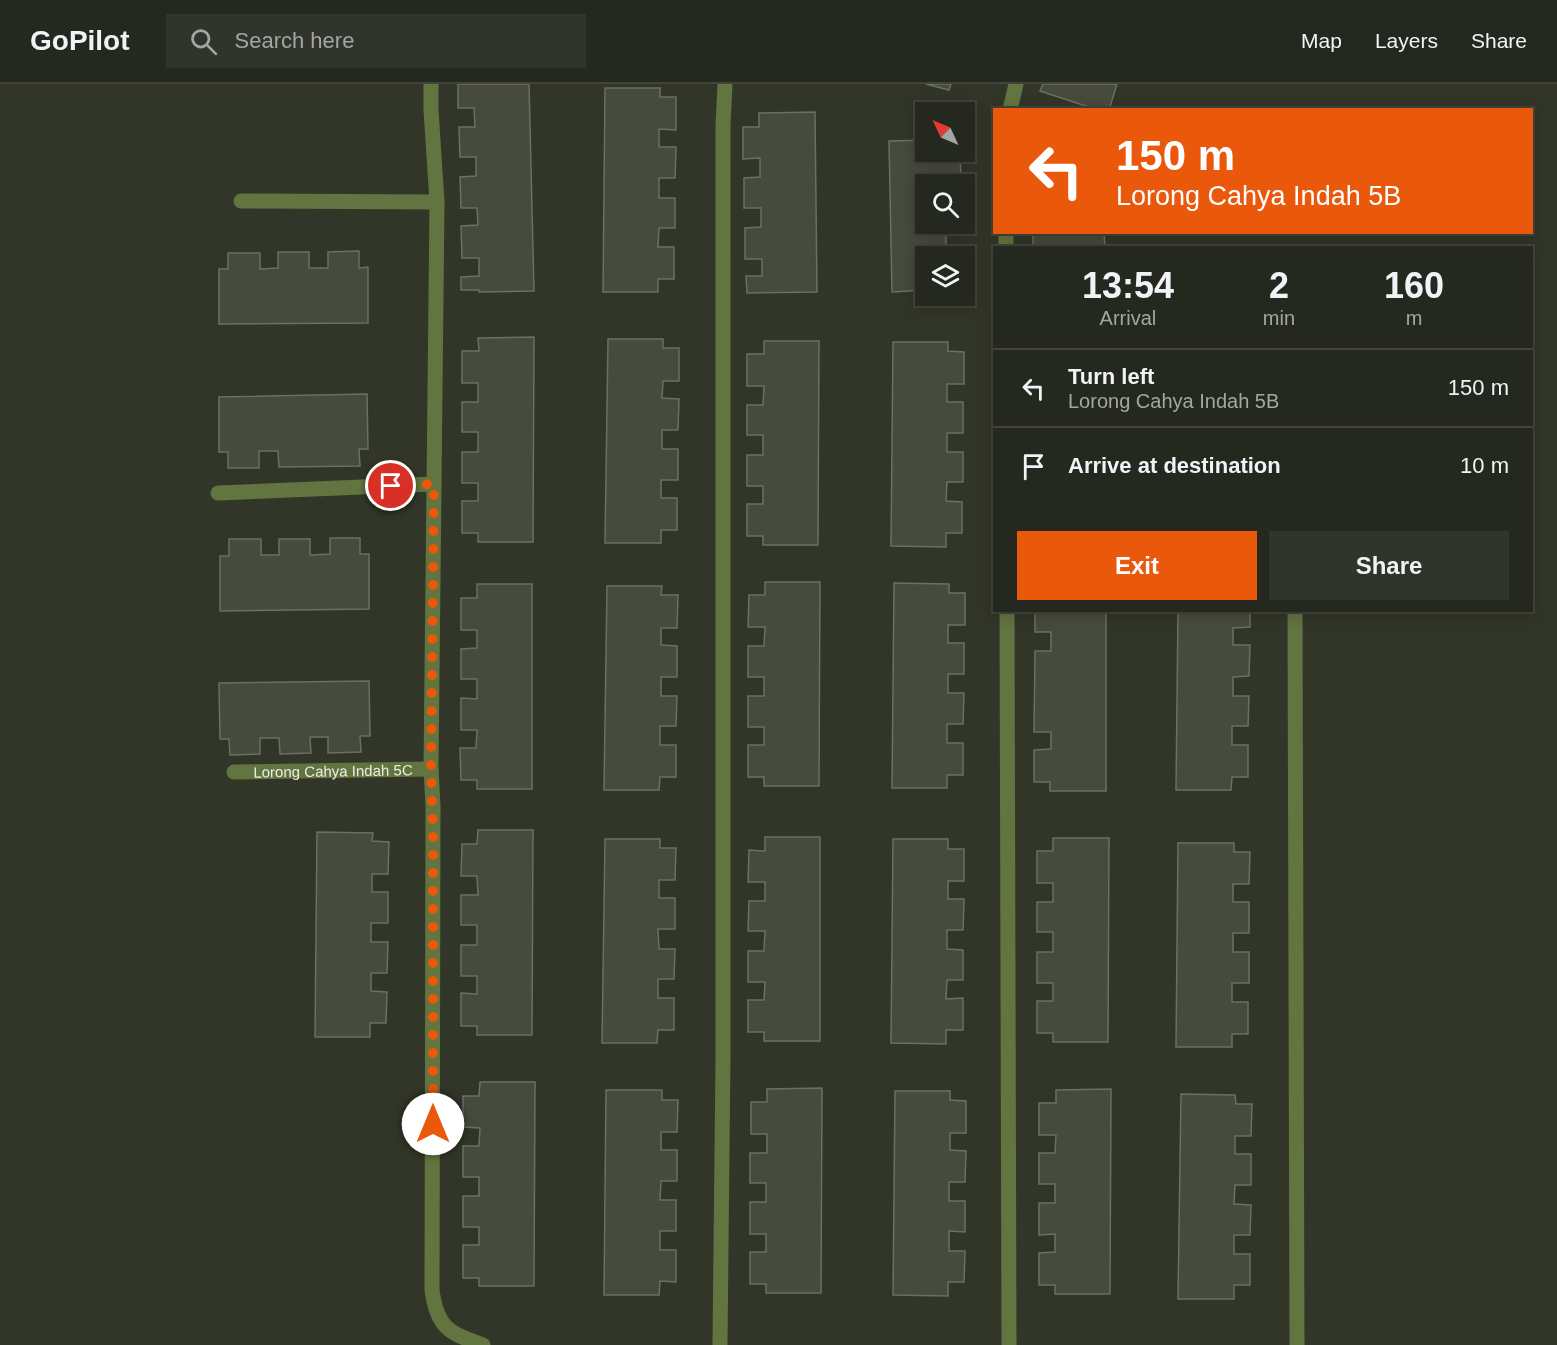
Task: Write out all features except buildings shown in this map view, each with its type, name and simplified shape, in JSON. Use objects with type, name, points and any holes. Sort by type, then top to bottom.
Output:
[{"type":"street","points":[[431,84],[437,202],[431,769],[434,1006],[432,1290],[435,1312],[447,1328],[462,1338],[483,1345]]},
{"type":"street","points":[[720,1345],[723,1033],[723,125],[725,84]]},
{"type":"street","points":[[1011,108],[1017,84]]},
{"type":"street","points":[[241,201],[437,202]]},
{"type":"street","points":[[218,493],[434,484]]},
{"type":"street","points":[[1007,612],[1009,1345]]},
{"type":"street","points":[[1295,612],[1297,1345]]},
{"type":"street","name":"Lorong Cahya Indah 5C","points":[[234,772],[431,769]]},
{"type":"route","points":[[391,486],[434,484],[431,769],[433,1124]]}]
